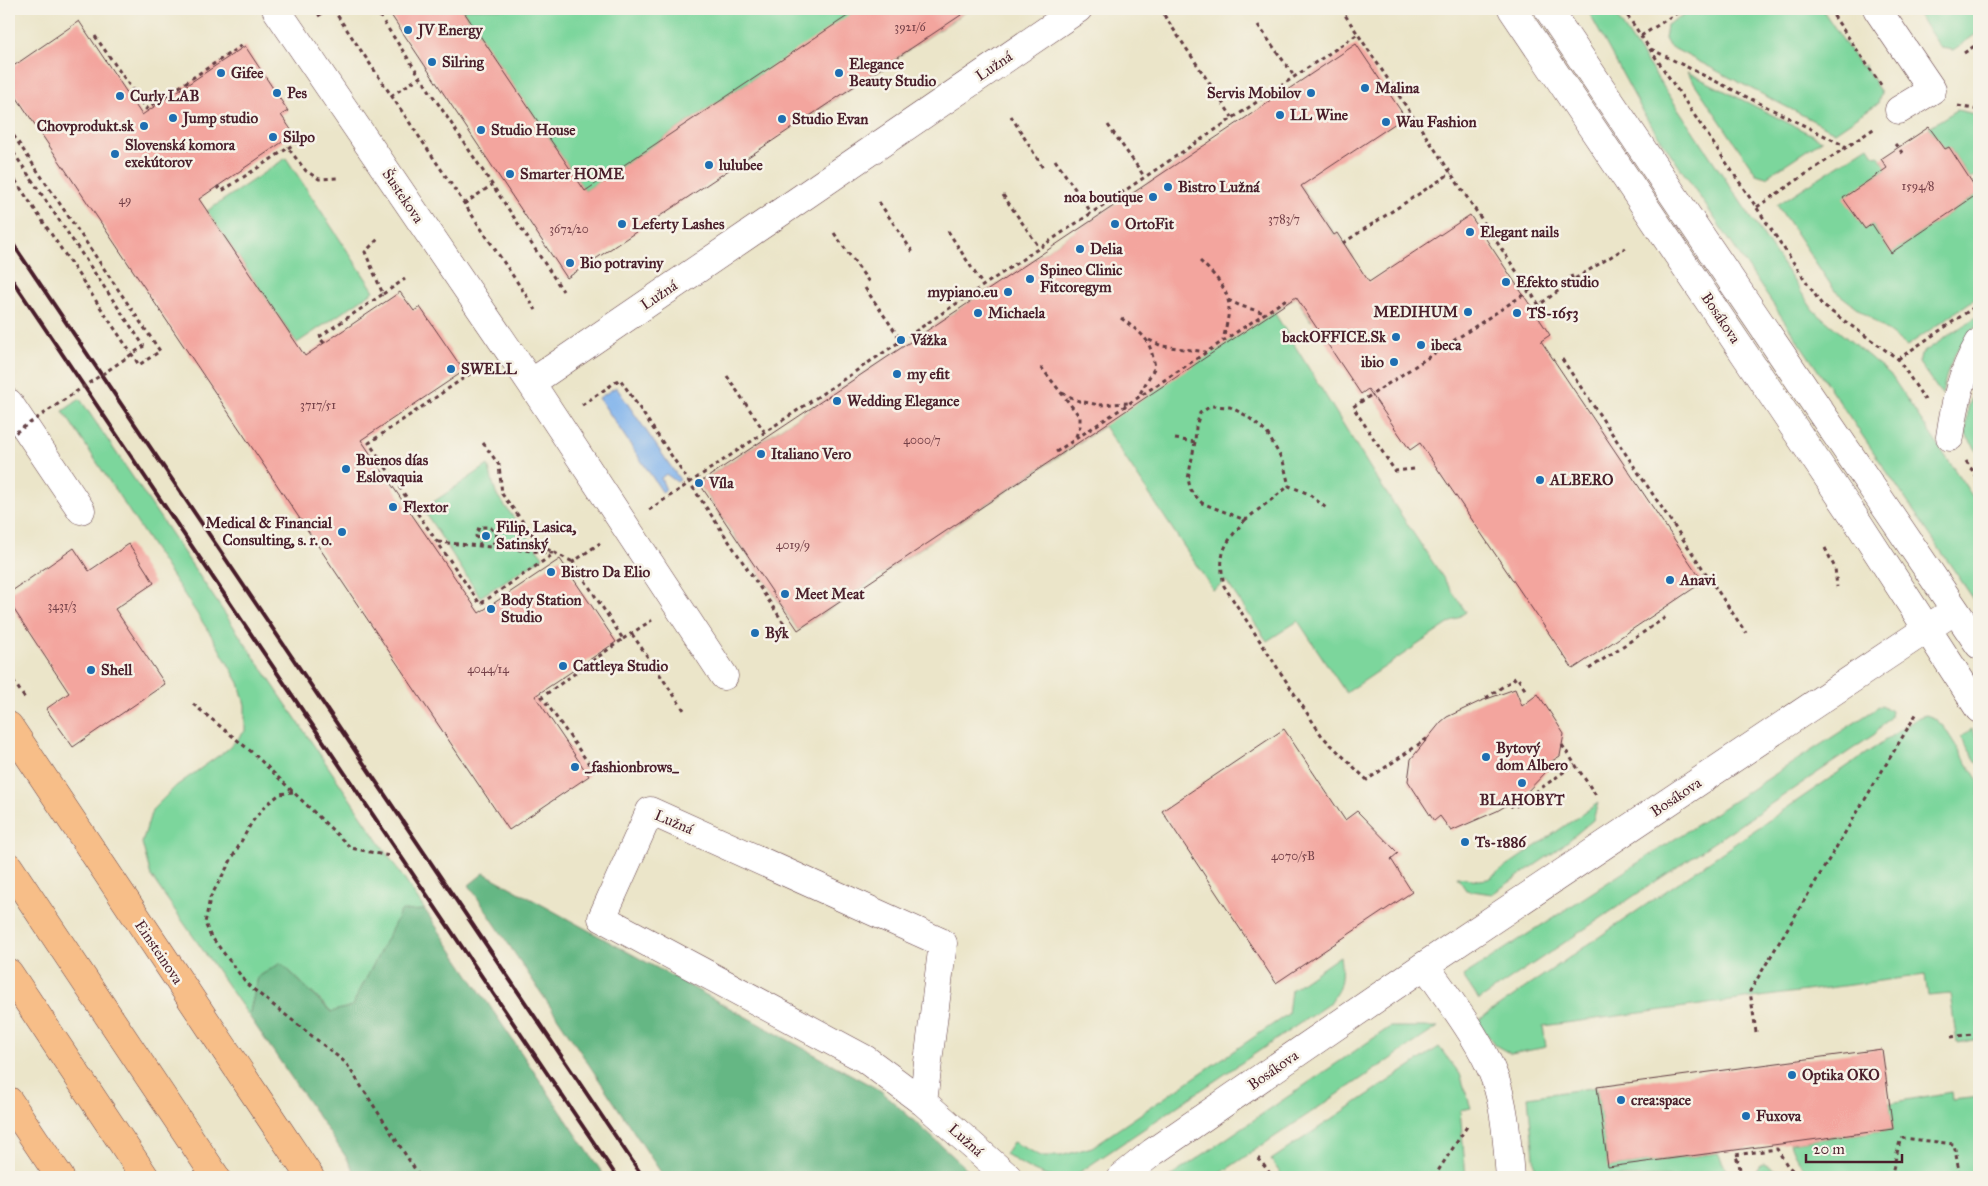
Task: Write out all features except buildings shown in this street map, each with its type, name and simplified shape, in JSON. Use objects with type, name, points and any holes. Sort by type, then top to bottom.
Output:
[{"type":"main road","name":"Einsteinova","points":[[9,726],[310,1177]]},
{"type":"main road","points":[[9,867],[216,1177]]},
{"type":"main road","points":[[9,973],[145,1177]]},
{"type":"main road","points":[[9,1101],[60,1177]]},
{"type":"street","name":"Šustekova","points":[[276,9],[531,383]]},
{"type":"street","name":"Lužná","points":[[531,383],[1078,9]]},
{"type":"street","name":"Bosákova","points":[[1512,9],[1859,524],[1979,709]]},
{"type":"street","name":"Bosákova","points":[[1548,9],[1979,644]]},
{"type":"street","points":[[1877,9],[1932,90],[1899,110]]},
{"type":"street","points":[[1950,437],[1956,395],[1968,362],[1979,343]]},
{"type":"street","points":[[531,383],[724,676]]},
{"type":"street","points":[[9,403],[81,510]]},
{"type":"street","name":"Bosákova","points":[[1122,1177],[1153,1152],[1425,965],[1955,610]]},
{"type":"street","name":"Lužná","points":[[923,1102],[943,943],[650,811],[602,918],[865,1059],[923,1102],[1008,1177]]},
{"type":"street","points":[[1425,965],[1462,1020],[1487,1061],[1496,1080],[1505,1120],[1510,1177]]},
{"type":"path","points":[[9,13],[15,9]]},
{"type":"path","points":[[333,9],[536,310]]},
{"type":"path","points":[[375,9],[563,290]]},
{"type":"path","points":[[1342,9],[1539,305],[1573,280],[1625,248]]},
{"type":"path","points":[[1623,9],[1822,305],[1898,359],[1979,480]]},
{"type":"path","points":[[1642,36],[1682,9]]},
{"type":"path","points":[[1757,207],[1899,110],[1829,9]]},
{"type":"path","points":[[1164,15],[1232,117]]},
{"type":"path","points":[[1258,25],[1294,76]]},
{"type":"path","points":[[573,562],[982,284],[1358,34]]},
{"type":"path","points":[[95,36],[146,109],[245,43]]},
{"type":"path","points":[[1964,53],[1979,43]]},
{"type":"path","points":[[1650,49],[1847,147]]},
{"type":"path","points":[[392,96],[420,77]]},
{"type":"path","points":[[1010,116],[1043,168]]},
{"type":"path","points":[[1108,125],[1144,176]]},
{"type":"path","points":[[9,129],[160,351],[139,365],[9,171]]},
{"type":"path","points":[[217,186],[222,192],[307,135]]},
{"type":"path","points":[[1896,144],[1904,156]]},
{"type":"path","points":[[9,146],[144,346],[9,437]]},
{"type":"path","points":[[288,148],[306,171],[320,179],[337,178]]},
{"type":"path","points":[[1055,160],[1090,212]]},
{"type":"path","points":[[1343,243],[1451,173]]},
{"type":"path","points":[[464,204],[492,185]]},
{"type":"path","points":[[1003,195],[1039,247]]},
{"type":"path","points":[[879,202],[914,254]]},
{"type":"path","points":[[948,231],[982,284]]},
{"type":"path","points":[[834,233],[871,285]]},
{"type":"path","points":[[378,239],[365,252],[383,294]]},
{"type":"path","points":[[1200,261],[1217,278],[1228,300],[1229,306],[1223,341]]},
{"type":"path","points":[[1571,274],[1573,280]]},
{"type":"path","points":[[324,343],[319,337],[405,279]]},
{"type":"path","points":[[865,288],[901,340]]},
{"type":"path","points":[[1414,469],[1395,471],[1353,407],[1529,291]]},
{"type":"path","points":[[1056,452],[1288,298]]},
{"type":"path","points":[[1228,300],[1265,314]]},
{"type":"path","points":[[1898,359],[1979,304]]},
{"type":"path","points":[[1121,318],[1148,340],[1162,346],[1207,352]]},
{"type":"path","points":[[1138,397],[1155,367],[1148,340]]},
{"type":"path","points":[[1562,359],[1746,633]]},
{"type":"path","points":[[1041,366],[1080,417],[1080,426],[1074,439]]},
{"type":"path","points":[[477,369],[369,443],[480,604],[555,553]]},
{"type":"path","points":[[727,376],[764,431]]},
{"type":"path","points":[[557,423],[620,379],[785,625]]},
{"type":"path","points":[[1061,392],[1078,401],[1099,405],[1129,403]]},
{"type":"path","points":[[1245,520],[1202,503],[1190,491],[1188,479],[1193,460],[1196,427],[1200,412],[1211,406],[1230,407],[1247,416],[1267,434],[1283,461],[1289,486]]},
{"type":"path","points":[[1175,440],[1195,442]]},
{"type":"path","points":[[484,443],[499,465],[502,494],[541,546],[573,562],[624,640],[542,697],[594,771]]},
{"type":"path","points":[[1974,473],[1979,472]]},
{"type":"path","points":[[1289,486],[1309,494],[1326,508]]},
{"type":"path","points":[[1289,486],[1245,520],[1226,544],[1220,564],[1224,586],[1322,736],[1367,780],[1428,738]]},
{"type":"path","points":[[481,546],[476,536],[479,527],[490,527],[496,534],[495,542],[489,547]]},
{"type":"path","points":[[437,542],[555,553]]},
{"type":"path","points":[[1825,548],[1835,568],[1837,587]]},
{"type":"path","points":[[1589,669],[1666,616]]},
{"type":"path","points":[[632,634],[684,710]]},
{"type":"path","points":[[1486,698],[1517,677],[1526,691]]},
{"type":"path","points":[[194,704],[253,752],[351,848],[388,856]]},
{"type":"path","points":[[1756,1032],[1750,992],[1918,711]]},
{"type":"path","points":[[1562,745],[1597,797]]},
{"type":"path","points":[[1510,804],[1513,808],[1576,764]]},
{"type":"path","points":[[293,792],[280,794],[266,805],[252,822],[210,898],[205,923],[210,935],[248,985],[346,1063],[420,1177]]},
{"type":"path","points":[[1950,1037],[1979,1033]]},
{"type":"path","points":[[1434,1177],[1468,1125]]},
{"type":"path","points":[[1891,1177],[1900,1141],[1903,1138],[1954,1144],[1960,1177]]},
{"type":"path","points":[[1742,1177],[1735,1155],[1777,1149],[1786,1165],[1799,1177]]},
{"type":"path","points":[[1258,1158],[1272,1177]]},
{"type":"green space","points":[[462,9],[970,9],[795,126],[760,74],[585,191]]},
{"type":"green space","points":[[1587,9],[1616,16],[1813,310],[1890,374],[1979,506],[1979,607],[1647,119]]},
{"type":"green space","points":[[1692,9],[1822,9],[1861,67],[1864,65],[1881,93],[1878,103],[1835,132],[1669,46],[1665,39],[1667,25]]},
{"type":"green space","points":[[1914,9],[1979,9],[1979,32],[1953,50],[1941,48]]},
{"type":"green space","points":[[1687,72],[1822,140],[1766,177],[1756,174]]},
{"type":"green space","points":[[1957,110],[1979,115],[1979,172],[1970,179],[1949,147],[1945,149],[1929,127]]},
{"type":"green space","points":[[1868,146],[1875,156],[1878,155],[1887,168],[1844,198],[1865,229],[1872,224],[1891,253],[1979,193],[1979,296],[1907,346],[1835,291],[1777,205]]},
{"type":"green space","points":[[1198,150],[1246,223],[1301,186],[1334,234],[1337,233],[1354,259],[1352,261],[1366,284],[1311,321],[1296,297],[1274,312],[1377,479],[1466,612],[1346,693],[1298,621],[1267,641],[1226,581],[1213,590],[1104,426],[798,630],[699,483]]},
{"type":"green space","points":[[286,158],[374,291],[297,343],[207,211]]},
{"type":"green space","points":[[1979,315],[1977,325],[1960,346],[1952,362],[1942,395],[1919,363],[1921,354]]},
{"type":"green space","points":[[1979,377],[1979,454],[1966,435],[1968,408]]},
{"type":"green space","points":[[80,399],[425,910],[401,912],[352,1006],[332,1012],[281,963],[258,977],[249,1016],[151,876],[142,843],[152,810],[176,786],[228,749],[245,731],[245,705],[239,683],[213,638],[63,411]]},
{"type":"green space","points":[[488,465],[496,494],[543,557],[480,597],[423,509]]},
{"type":"green space","points":[[1882,705],[1891,711],[1890,717],[1875,734],[1479,1000],[1463,976]]},
{"type":"green space","points":[[1926,715],[1934,718],[1944,727],[1979,782],[1979,1039],[1957,1043],[1950,994],[1928,996],[1925,975],[1543,1026],[1546,1047],[1511,1054],[1495,1045],[1477,1021],[1919,717]]},
{"type":"green space","points":[[1972,729],[1979,740],[1979,766],[1961,737]]},
{"type":"green space","points":[[1598,803],[1593,820],[1556,851],[1492,894],[1466,890],[1457,877],[1479,880],[1488,879]]},
{"type":"green space","points":[[484,873],[881,1091],[976,1177],[664,1177],[469,885]]},
{"type":"green space","points":[[425,910],[605,1177],[357,1177],[346,1157],[249,1016],[258,977],[281,963],[331,1012],[352,1006],[401,911]]},
{"type":"green space","points":[[1340,956],[1341,981],[1330,1003],[1077,1174],[1058,1178],[1049,1176],[1031,1169],[1005,1154],[1013,1142],[1041,1156],[1061,1156],[1092,1147],[1288,1014],[1291,990]]},
{"type":"green space","points":[[1390,1027],[1438,1027],[1215,1177],[1170,1177]]},
{"type":"green space","points":[[1439,1047],[1460,1074],[1471,1108],[1460,1110],[1466,1177],[1283,1177],[1271,1160]]},
{"type":"green space","points":[[1597,1087],[1608,1167],[1718,1153],[1730,1177],[1536,1177],[1528,1097]]},
{"type":"green space","points":[[1951,1092],[1952,1100],[1979,1097],[1979,1177],[1814,1177],[1799,1162],[1790,1143],[1893,1129],[1889,1103]]},
{"type":"green space","points":[[1764,1164],[1787,1177],[1751,1177],[1760,1165]]},
{"type":"water","points":[[616,387],[680,480],[677,482],[666,474],[661,478],[666,490],[663,493],[599,398]]},
{"type":"railway","points":[[9,238],[643,1177]]},
{"type":"railway","points":[[9,275],[617,1177]]},
{"type":"place","name":"JV Energy","points":[[408,30]]},
{"type":"place","name":"Silring","points":[[432,62]]},
{"type":"place","name":"Gifee","points":[[221,73]]},
{"type":"place","name":"Elegance Beauty Studio","points":[[839,73]]},
{"type":"place","name":"Malina","points":[[1365,88]]},
{"type":"place","name":"Pes","points":[[277,93]]},
{"type":"place","name":"Servis Mobilov","points":[[1311,93]]},
{"type":"place","name":"Curly LAB","points":[[120,96]]},
{"type":"place","name":"LL Wine","points":[[1280,115]]},
{"type":"place","name":"Jump studio","points":[[173,118]]},
{"type":"place","name":"Studio Evan","points":[[782,119]]},
{"type":"place","name":"Wau Fashion","points":[[1386,122]]},
{"type":"place","name":"Chovprodukt.sk","points":[[144,126]]},
{"type":"place","name":"Studio House","points":[[481,130]]},
{"type":"place","name":"Silpo","points":[[273,137]]},
{"type":"place","name":"Slovenská komora exekútorov","points":[[115,154]]},
{"type":"place","name":"lulubee","points":[[709,165]]},
{"type":"place","name":"Smarter HOME","points":[[510,174]]},
{"type":"place","name":"Bistro Lužná","points":[[1168,187]]},
{"type":"place","name":"noa boutique","points":[[1153,197]]},
{"type":"place","name":"Leferty Lashes","points":[[622,224]]},
{"type":"place","name":"OrtoFit","points":[[1115,224]]},
{"type":"place","name":"Elegant nails","points":[[1470,232]]},
{"type":"place","name":"Delia","points":[[1080,249]]},
{"type":"place","name":"Bio potraviny","points":[[570,263]]},
{"type":"place","name":"Spineo Clinic Fitcoregym","points":[[1030,279]]},
{"type":"place","name":"Efekto studio","points":[[1506,282]]},
{"type":"place","name":"mypiano.eu","points":[[1008,292]]},
{"type":"place","name":"MEDIHUM","points":[[1468,312]]},
{"type":"place","name":"Michaela","points":[[978,313]]},
{"type":"place","name":"TS-1653","points":[[1517,313]]},
{"type":"place","name":"backOFFICE.Sk","points":[[1396,337]]},
{"type":"place","name":"Vážka","points":[[901,340]]},
{"type":"place","name":"ibeca","points":[[1421,345]]},
{"type":"place","name":"ibio","points":[[1394,362]]},
{"type":"place","name":"SWELL","points":[[451,369]]},
{"type":"place","name":"my efit","points":[[897,374]]},
{"type":"place","name":"Wedding Elegance","points":[[837,401]]},
{"type":"place","name":"Italiano Vero","points":[[761,454]]},
{"type":"place","name":"Buenos días Eslovaquia","points":[[346,469]]},
{"type":"place","name":"ALBERO","points":[[1540,480]]},
{"type":"place","name":"Víla","points":[[699,483]]},
{"type":"place","name":"Flextor","points":[[393,507]]},
{"type":"place","name":"Medical & Financial Consulting, s. r. o.","points":[[342,532]]},
{"type":"place","name":"Filip, Lasica, Satinský","points":[[486,536]]},
{"type":"place","name":"Bistro Da Elio","points":[[551,572]]},
{"type":"place","name":"Anavi","points":[[1670,580]]},
{"type":"place","name":"Meet Meat","points":[[785,594]]},
{"type":"place","name":"Body Station Studio","points":[[491,609]]},
{"type":"place","name":"Býk","points":[[755,633]]},
{"type":"place","name":"Cattleya Studio","points":[[563,666]]},
{"type":"place","name":"Shell","points":[[91,670]]},
{"type":"place","name":"Bytový dom Albero","points":[[1486,757]]},
{"type":"place","name":"_fashionbrows_","points":[[575,767]]},
{"type":"place","name":"BLAHOBYT","points":[[1522,783]]},
{"type":"place","name":"Ts-1886","points":[[1465,842]]},
{"type":"place","name":"Optika OKO","points":[[1792,1075]]},
{"type":"place","name":"crea:space","points":[[1621,1100]]},
{"type":"place","name":"Fuxova","points":[[1746,1116]]}]
